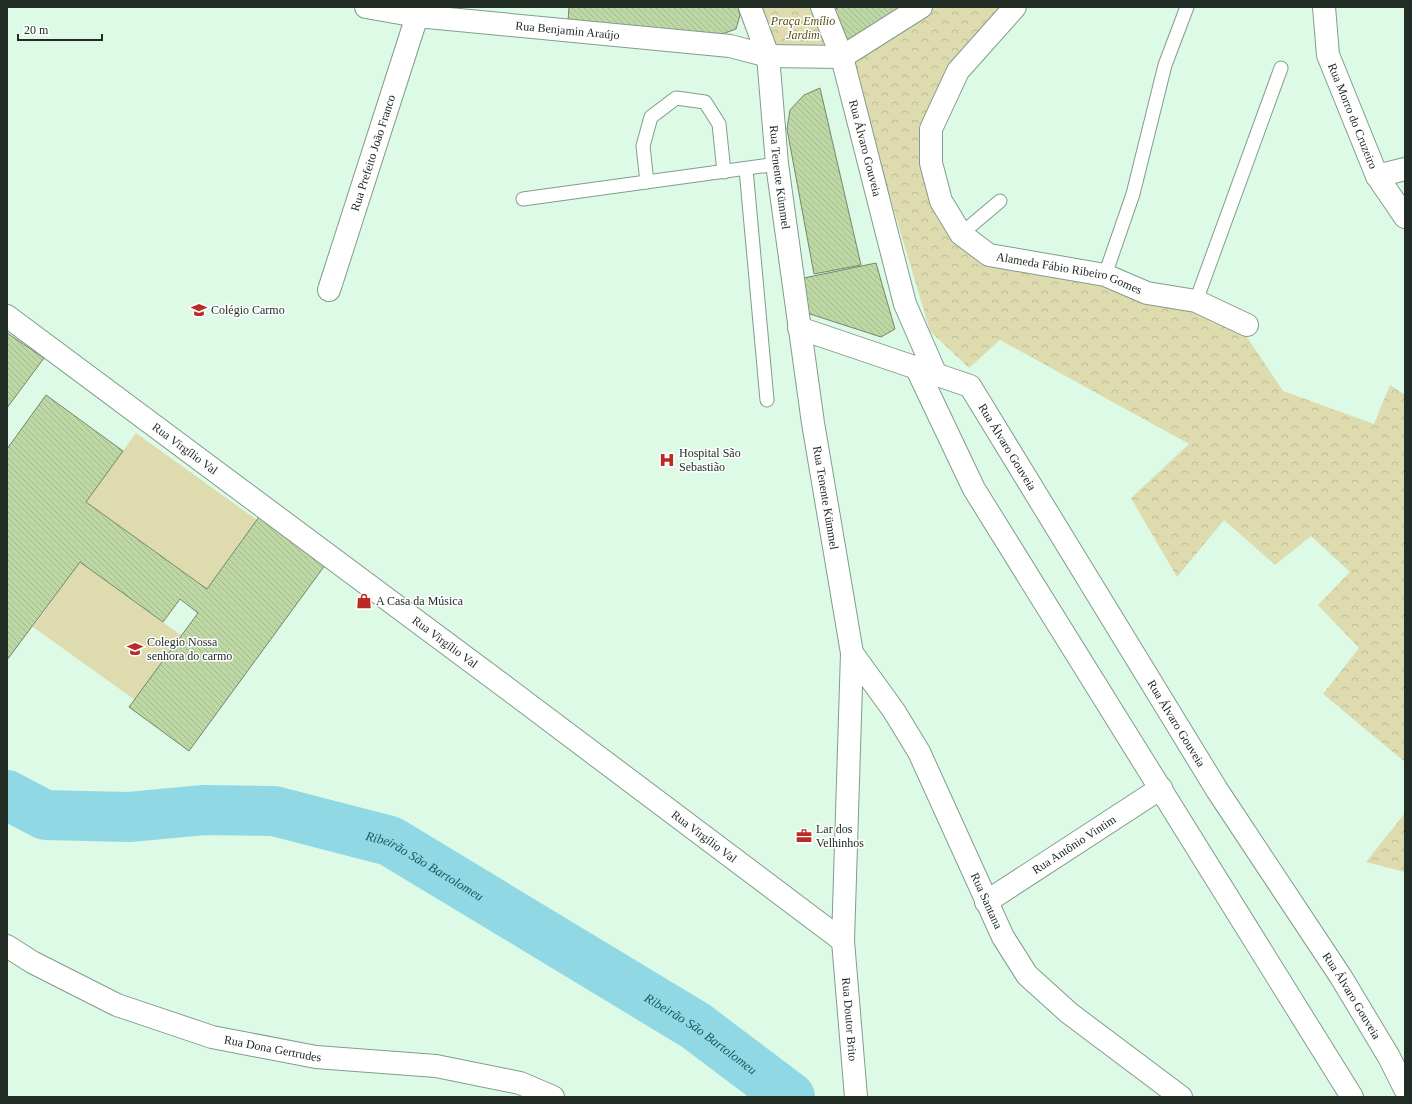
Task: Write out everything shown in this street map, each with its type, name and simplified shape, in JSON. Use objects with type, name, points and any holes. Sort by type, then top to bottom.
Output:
[{"type":"street","name":"Rua Benjamin Araújo","points":[[366,7],[417,16],[730,46],[768,56],[842,57]]},
{"type":"street","name":"Rua Tenente Kümmel","points":[[750,7],[768,56],[777,164],[799,328],[826,507],[852,653],[843,941]]},
{"type":"street","name":"Rua Álvaro Gouveia","points":[[822,7],[842,57],[905,304],[926,372],[974,489],[1352,1097]]},
{"type":"street","points":[[842,57],[921,7]]},
{"type":"street","name":"Alameda Fábio Ribeiro Gomes","points":[[1015,7],[958,71],[931,129],[931,163],[941,201],[961,234],[989,255],[1105,275],[1147,293],[1196,301],[1247,325]]},
{"type":"street","name":"Rua Morro do Cruzeiro","points":[[1324,7],[1328,55],[1377,176],[1405,217]]},
{"type":"street","name":"Rua Prefeito João Franco","points":[[328,290],[417,16]]},
{"type":"street","points":[[1377,176],[1405,169]]},
{"type":"street","name":"Rua Virgílio Val","points":[[7,316],[510,690],[843,941]]},
{"type":"street","name":"Rua Álvaro Gouveia","points":[[799,328],[970,386],[1217,790],[1341,977],[1389,1056],[1405,1089]]},
{"type":"street","name":"Rua Santana","points":[[852,653],[894,711],[918,752],[1003,938],[1027,975],[1069,1014],[1181,1097]]},
{"type":"street","name":"Rua Antônio Vintim","points":[[986,902],[1161,788]]},
{"type":"street","name":"Rua Doutor Brito","points":[[843,941],[856,1097]]},
{"type":"street","name":"Rua Dona Gertrudes","points":[[7,946],[32,962],[117,1005],[212,1037],[316,1056],[436,1066],[520,1083],[553,1097]]},
{"type":"lane","points":[[1105,275],[1133,194],[1165,65],[1187,7]]},
{"type":"lane","points":[[1196,301],[1281,68]]},
{"type":"lane","points":[[646,182],[643,146],[651,117],[676,98],[705,102],[719,124],[724,172]]},
{"type":"lane","points":[[523,199],[777,164]]},
{"type":"lane","points":[[746,169],[767,400]]},
{"type":"lane","points":[[961,234],[1000,201]]},
{"type":"green space","name":"Praça Emílio Jardim","points":[[760,7],[816,7],[835,52],[777,47]]},
{"type":"green space","points":[[934,7],[1011,7],[925,127],[954,237],[1192,310],[1245,334],[1283,391],[1374,424],[1390,385],[1405,395],[1405,762],[1323,694],[1359,648],[1318,605],[1350,572],[1311,536],[1275,565],[1224,520],[1177,577],[1131,498],[1189,444],[1000,340],[969,368],[930,331],[850,63]]},
{"type":"green space","points":[[136,433],[257,520],[207,589],[86,502]]},
{"type":"green space","points":[[80,562],[182,636],[135,700],[33,627]]},
{"type":"green space","points":[[1405,813],[1405,872],[1366,862]]},
{"type":"building","points":[[569,7],[738,7],[740,15],[736,29],[722,34],[568,21]]},
{"type":"building","points":[[839,7],[899,7],[905,16],[844,50],[833,11]]},
{"type":"building","points":[[820,88],[861,265],[814,274],[787,129],[790,110],[804,95]]},
{"type":"building","points":[[876,263],[895,329],[881,337],[807,313],[804,278]]},
{"type":"building","points":[[7,333],[44,358],[7,408]]},
{"type":"building","points":[[46,395],[123,451],[86,502],[207,589],[264,510],[331,557],[189,751],[129,707],[198,613],[180,599],[163,622],[80,562],[7,660],[7,449]]},
{"type":"waterway","name":"Ribeirão São Bartolomeu","points":[[7,795],[45,815],[129,817],[204,810],[274,811],[390,841],[696,1026],[790,1097]]},
{"type":"place","name":"Colégio Carmo","points":[[199,310]]},
{"type":"place","name":"Hospital São Sebastião","points":[[667,460]]},
{"type":"place","name":"A Casa da Música","points":[[364,601]]},
{"type":"place","name":"Colegio Nossa senhora do carmo","points":[[135,649]]},
{"type":"place","name":"Lar dos Velhinhos","points":[[804,836]]}]
